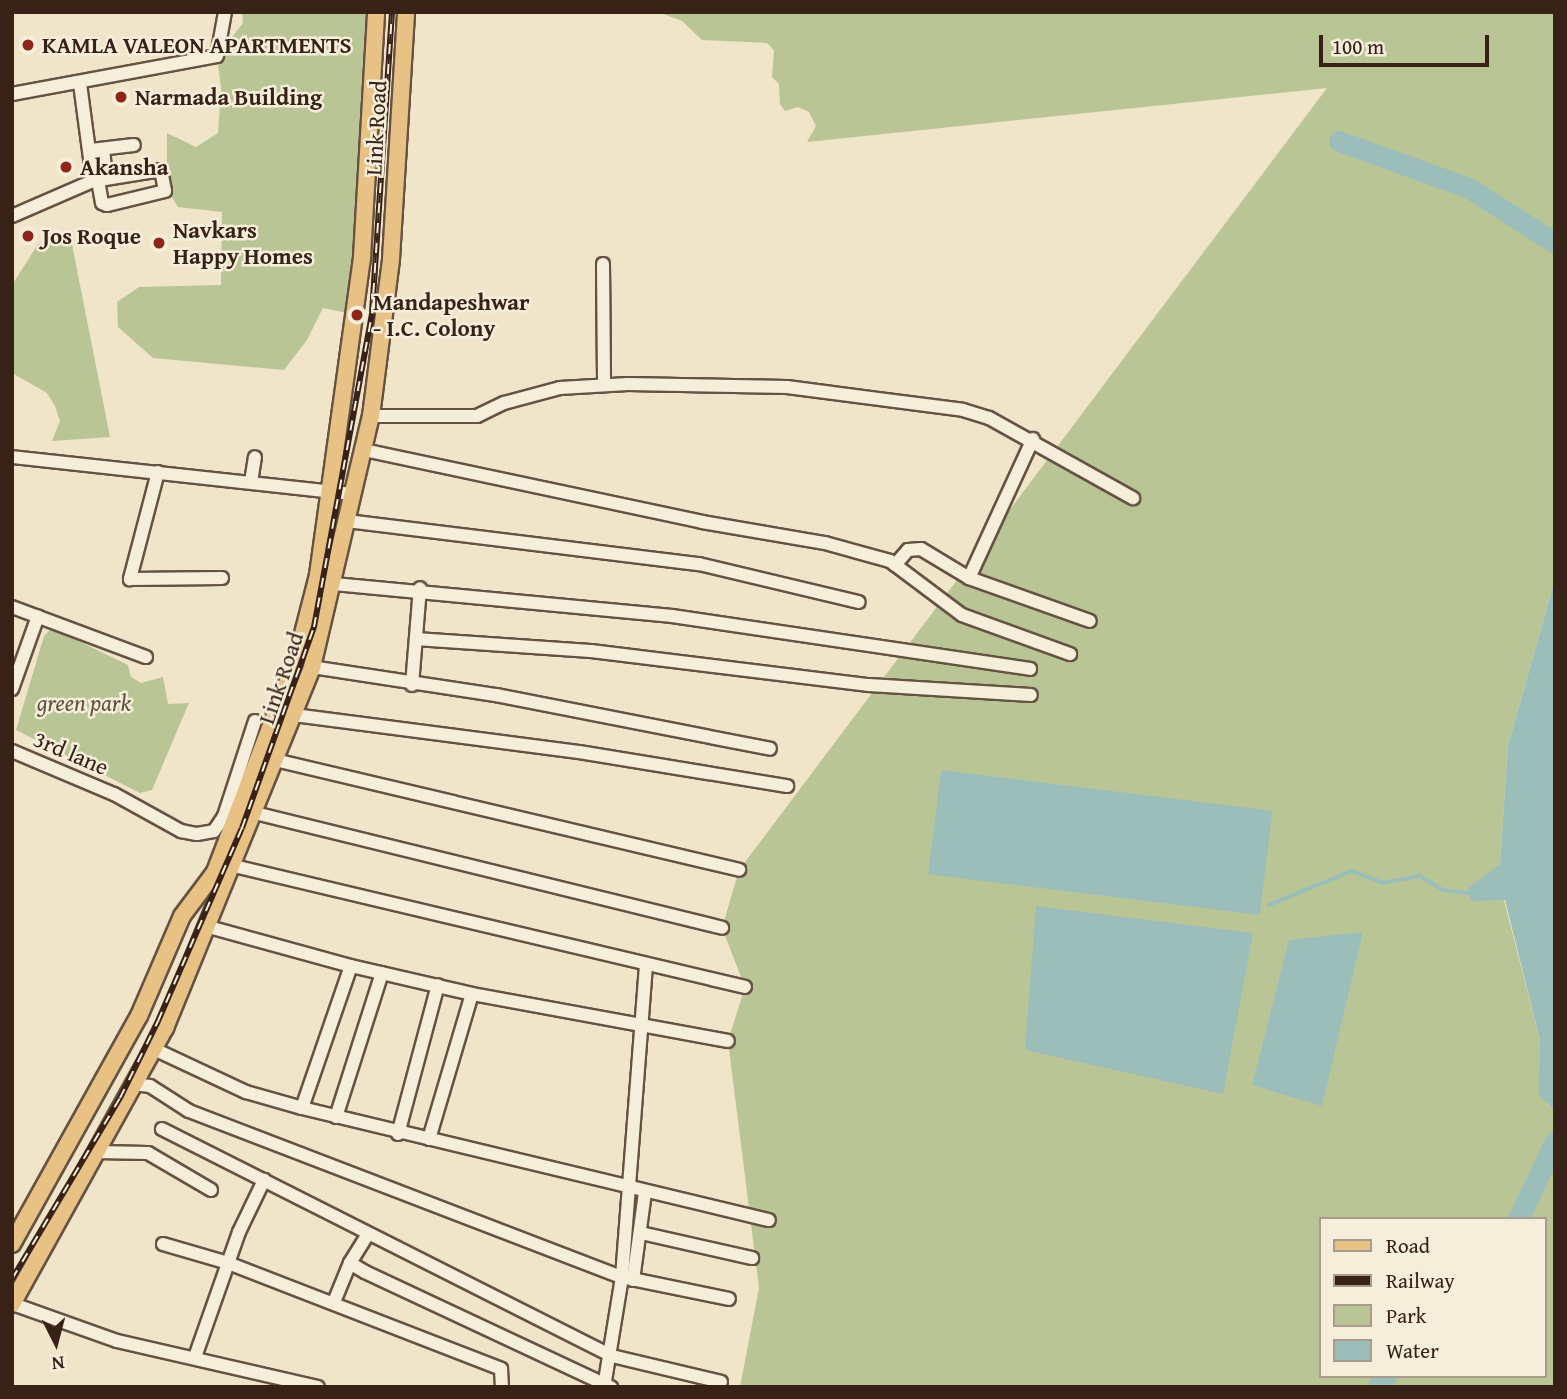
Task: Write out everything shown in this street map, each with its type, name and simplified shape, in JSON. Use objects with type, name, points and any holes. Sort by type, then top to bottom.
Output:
[{"type":"main road","name":"Link Road","points":[[12,1244],[139,1016],[182,916],[215,872],[297,657],[318,575],[362,257],[376,12]]},
{"type":"main road","name":"Link Road","points":[[12,1304],[154,1049],[209,927],[313,667],[370,416],[391,259],[406,12]]},
{"type":"street","points":[[12,94],[217,55],[225,12]]},
{"type":"street","points":[[12,216],[95,179],[161,170],[165,191],[102,204],[95,179],[97,150],[80,83]]},
{"type":"street","points":[[97,150],[134,145]]},
{"type":"street","points":[[603,264],[604,385]]},
{"type":"street","points":[[370,416],[477,416],[504,403],[560,388],[604,385],[787,387],[963,410],[1033,439],[1133,498]]},
{"type":"street","points":[[969,578],[1033,439]]},
{"type":"street","points":[[364,450],[702,522],[825,542],[895,565],[962,615],[1070,654]]},
{"type":"street","points":[[12,457],[353,494]]},
{"type":"street","points":[[254,482],[258,457]]},
{"type":"street","points":[[158,472],[130,579],[222,578]]},
{"type":"street","points":[[347,521],[699,564],[859,602]]},
{"type":"street","points":[[895,565],[914,547],[969,578],[1090,621]]},
{"type":"street","points":[[334,584],[420,588],[673,616],[1030,669]]},
{"type":"street","points":[[412,685],[420,588]]},
{"type":"street","points":[[12,607],[146,657]]},
{"type":"street","points":[[12,690],[38,616]]},
{"type":"street","points":[[416,639],[591,651],[869,685],[1031,695]]},
{"type":"street","points":[[313,667],[412,685],[496,695],[769,749]]},
{"type":"street","points":[[294,715],[579,752],[787,786]]},
{"type":"street","name":"3rd lane","points":[[12,751],[114,794],[181,831],[214,831],[224,816],[256,721]]},
{"type":"street","points":[[275,760],[739,870]]},
{"type":"street","points":[[255,813],[722,928]]},
{"type":"street","points":[[234,866],[745,987]]},
{"type":"street","points":[[209,927],[351,967],[639,1027],[727,1041]]},
{"type":"street","points":[[627,1278],[627,1189],[646,964]]},
{"type":"street","points":[[302,1108],[351,967]]},
{"type":"street","points":[[336,1118],[382,973]]},
{"type":"street","points":[[398,1134],[438,985]]},
{"type":"street","points":[[429,1139],[472,993]]},
{"type":"street","points":[[154,1049],[246,1092],[336,1118],[627,1189],[769,1220]]},
{"type":"street","points":[[134,1084],[150,1086],[189,1111],[627,1278],[729,1299]]},
{"type":"street","points":[[162,1129],[612,1356],[721,1382]]},
{"type":"street","points":[[96,1152],[148,1153],[211,1190]]},
{"type":"street","points":[[195,1357],[228,1262],[264,1180]]},
{"type":"street","points":[[350,1263],[433,1307],[606,1386],[627,1278],[641,1233],[645,1192]]},
{"type":"street","points":[[641,1233],[752,1258]]},
{"type":"street","points":[[334,1302],[350,1263],[368,1234]]},
{"type":"street","points":[[163,1244],[228,1262],[501,1369],[502,1387]]},
{"type":"street","points":[[12,1304],[117,1341],[318,1387]]},
{"type":"green space","points":[[242,12],[367,12],[367,118],[347,313],[323,308],[307,340],[284,370],[153,358],[118,327],[117,302],[139,287],[221,285],[222,212],[178,207],[167,189],[167,133],[196,147],[218,133],[221,88],[217,56],[243,23]]},
{"type":"green space","points":[[658,12],[1555,12],[1555,579],[1508,745],[1500,864],[1472,900],[1504,900],[1540,1041],[1546,1102],[1555,1111],[1555,1387],[740,1387],[759,1288],[728,1041],[745,987],[722,928],[739,870],[1327,88],[807,142],[816,126],[809,112],[798,107],[785,111],[780,104],[779,84],[772,77],[774,50],[767,43],[702,40],[682,21]]},
{"type":"green space","points":[[70,234],[110,437],[52,441],[60,421],[55,406],[47,393],[12,373],[12,285],[38,244]]},
{"type":"green space","name":"green park","points":[[52,628],[128,665],[131,677],[141,683],[163,677],[168,704],[189,703],[152,790],[140,793],[16,730],[44,636]]},
{"type":"water","points":[[1555,579],[1555,1111],[1539,1095],[1540,1041],[1505,900],[1471,901],[1468,888],[1500,864],[1508,745]]},
{"type":"water","points":[[941,770],[1273,811],[1260,915],[928,874]]},
{"type":"water","points":[[1036,906],[1253,933],[1223,1094],[1025,1050]]},
{"type":"water","points":[[1363,932],[1322,1106],[1252,1085],[1289,940]]},
{"type":"waterway","points":[[1339,141],[1469,188],[1555,243]]},
{"type":"waterway","points":[[1269,905],[1352,871],[1383,883],[1420,876],[1443,890],[1474,894]]},
{"type":"waterway","points":[[1519,1217],[1555,1141]]},
{"type":"waterway","points":[[1377,1387],[1384,1378]]},
{"type":"railway","points":[[12,1279],[120,1098],[158,1021],[242,828],[314,627],[372,313],[392,12]]},
{"type":"place","name":"KAMLA VALEON APARTMENTS","points":[[28,45]]},
{"type":"place","name":"Narmada Building","points":[[121,97]]},
{"type":"place","name":"Akansha","points":[[66,167]]},
{"type":"place","name":"Jos Roque","points":[[28,236]]},
{"type":"place","name":"Navkars Happy Homes","points":[[159,243]]},
{"type":"place","name":"Mandapeshwar - I.C. Colony","points":[[357,315]]}]
